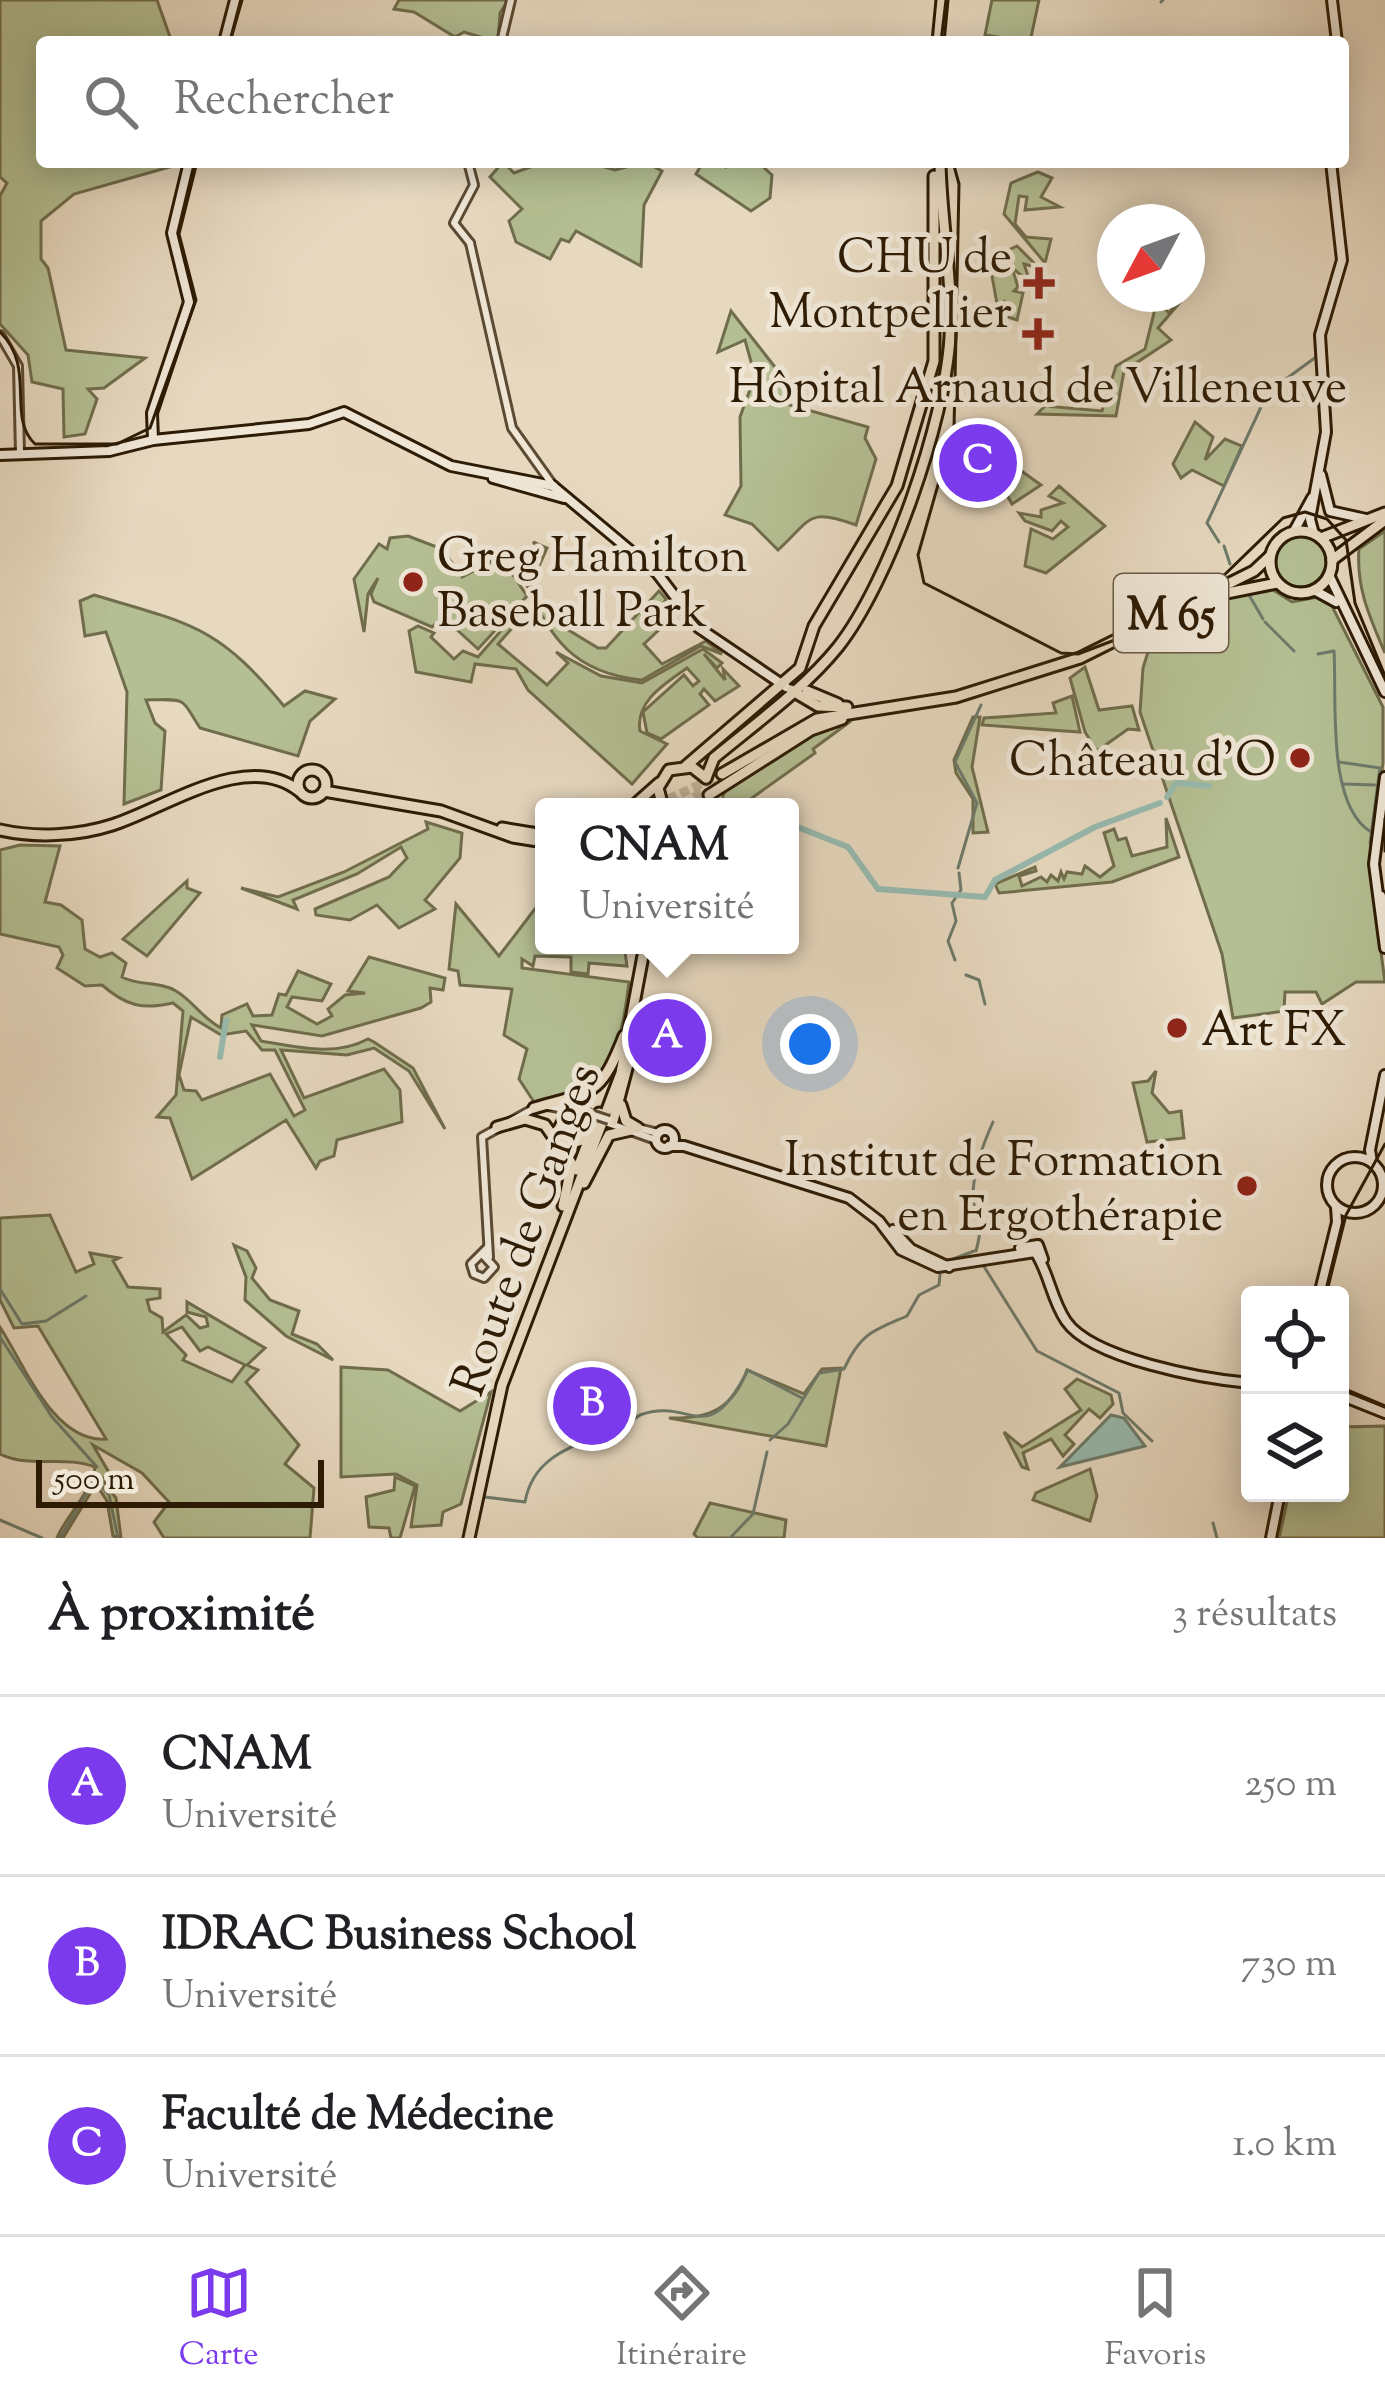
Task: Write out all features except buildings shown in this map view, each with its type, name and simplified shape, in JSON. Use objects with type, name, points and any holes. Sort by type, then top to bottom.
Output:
[{"type":"main road","points":[[226,36],[235,0]]},
{"type":"main road","points":[[937,36],[940,0]]},
{"type":"main road","points":[[1332,0],[1336,36]]},
{"type":"main road","points":[[153,440],[152,412],[189,302],[172,233],[188,168]]},
{"type":"main road","points":[[708,798],[706,778],[714,758],[787,687],[802,664],[814,626],[884,510],[918,428],[934,361],[936,168]]},
{"type":"main road","points":[[642,798],[669,770],[686,766],[836,649],[881,568],[910,500],[946,380],[950,255],[938,168]]},
{"type":"main road","points":[[1332,168],[1342,245],[1339,275],[1320,335],[1326,432],[1310,519],[1332,560]]},
{"type":"main road","points":[[934,195],[937,270],[962,267]]},
{"type":"main road","points":[[0,455],[109,451],[153,440],[299,425],[338,413],[359,417],[434,459],[549,488],[571,500],[657,573],[698,628],[818,706],[889,704]]},
{"type":"main road","points":[[1321,478],[1324,502],[1334,514],[1381,517]]},
{"type":"main road","points":[[1321,478],[1294,531],[1278,540],[1270,556],[1277,583],[1293,592],[1314,590],[1342,607]]},
{"type":"main road","points":[[1294,531],[1318,536],[1381,517]]},
{"type":"main road","points":[[1381,517],[1332,560],[1329,575],[1385,692]]},
{"type":"main road","name":"M 65","points":[[1270,556],[1254,571],[1148,630],[976,698],[810,727],[723,776],[806,724],[889,704],[975,692],[1079,658],[1148,630],[1212,596],[1277,583]]},
{"type":"main road","points":[[1314,590],[1329,575]]},
{"type":"main road","points":[[747,664],[763,680],[769,700]]},
{"type":"main road","points":[[807,691],[856,706]]},
{"type":"main road","points":[[818,706],[831,701]]},
{"type":"main road","points":[[709,795],[812,730],[842,718]]},
{"type":"main road","points":[[686,766],[706,778]]},
{"type":"main road","points":[[0,828],[78,827],[225,776],[299,777],[315,771],[324,786],[535,837]]},
{"type":"main road","points":[[1385,776],[1375,884],[1385,949]]},
{"type":"main road","points":[[299,777],[299,790]]},
{"type":"main road","points":[[0,828],[97,829],[236,779],[274,779],[312,798],[324,786]]},
{"type":"main road","points":[[658,798],[659,782]]},
{"type":"main road","points":[[1377,832],[1385,918]]},
{"type":"main road","name":"Route de Ganges","points":[[466,1538],[492,1402],[529,1288],[624,1036],[640,954]]},
{"type":"main road","name":"Route de Ganges","points":[[466,1538],[502,1385],[621,1073],[642,954]]},
{"type":"main road","points":[[609,1121],[622,1101],[637,1028],[641,968]]},
{"type":"main road","points":[[534,1108],[595,1090],[610,1072],[624,1036]]},
{"type":"main road","points":[[1337,1222],[1379,1200],[1382,1180],[1373,1163],[1374,1130],[1385,1075]]},
{"type":"main road","points":[[622,1101],[626,1121],[634,1129]]},
{"type":"main road","points":[[545,1125],[551,1108]]},
{"type":"main road","points":[[497,1127],[525,1119],[545,1125],[572,1164],[563,1206]]},
{"type":"main road","points":[[564,1220],[609,1135],[634,1129]]},
{"type":"main road","points":[[657,1136],[667,1130],[671,1142],[849,1194],[878,1214],[904,1245],[947,1265],[1036,1248],[1060,1305],[1089,1340],[1181,1371],[1241,1380]]},
{"type":"main road","points":[[1356,1157],[1374,1130]]},
{"type":"main road","points":[[1321,1286],[1337,1222],[1327,1192],[1328,1174],[1342,1160],[1356,1157],[1373,1163]]},
{"type":"main road","points":[[1335,1206],[1350,1213]]},
{"type":"main road","points":[[1349,1401],[1385,1415]]},
{"type":"main road","points":[[1271,1538],[1279,1502]]},
{"type":"street","points":[[502,36],[511,0]]},
{"type":"street","points":[[470,168],[474,185],[454,224],[478,262],[512,428],[549,488]]},
{"type":"street","points":[[0,335],[18,366],[20,454]]},
{"type":"street","points":[[487,1253],[482,1136],[534,1108],[551,1108],[657,1136]]},
{"type":"street","points":[[497,1127],[551,1108]]},
{"type":"green space","points":[[0,0],[157,0],[170,36],[36,36],[36,168],[166,168],[74,194],[41,221],[41,259],[48,268],[66,350],[145,358],[104,388],[88,389],[97,399],[85,434],[64,437],[63,389],[32,382],[28,355],[0,324],[0,196],[7,183],[0,177]]},
{"type":"green space","points":[[399,0],[508,0],[500,13],[498,36],[464,32],[453,36],[414,12],[394,9]]},
{"type":"green space","points":[[992,0],[1039,0],[1031,36],[985,35]]},
{"type":"green space","points":[[498,168],[514,173],[528,168],[662,171],[644,205],[641,266],[576,231],[569,242],[561,239],[550,259],[516,242],[509,221],[522,209],[490,177]]},
{"type":"green space","points":[[700,168],[764,168],[772,175],[770,198],[751,211],[696,174]]},
{"type":"green space","points":[[1038,172],[1052,178],[1041,197],[1060,207],[1025,210],[1027,197],[1019,196],[1015,224],[1026,237],[1051,239],[1045,263],[1004,214],[1011,183]]},
{"type":"green space","points":[[1017,246],[1039,268],[1024,264],[1030,282],[1012,268],[1018,287],[1014,291],[1023,293],[1017,320],[1005,316],[999,307],[1005,301],[997,304],[989,259]]},
{"type":"green space","points":[[731,311],[793,390],[783,403],[868,427],[865,438],[876,459],[856,525],[828,517],[811,519],[778,550],[752,524],[725,515],[741,486],[740,417],[755,376],[745,340],[718,352]]},
{"type":"green space","points":[[1154,312],[1169,313],[1158,328],[1171,340],[1124,371],[1116,416],[1037,414],[1045,406],[1102,411],[1116,366],[1145,349]]},
{"type":"green space","points":[[1195,422],[1213,437],[1205,460],[1225,439],[1242,446],[1224,486],[1192,470],[1181,478],[1173,464]]},
{"type":"green space","points":[[1001,437],[1020,470],[1041,485],[1012,504],[992,468]]},
{"type":"green space","points":[[1059,486],[1105,526],[1046,573],[1025,566],[1031,529],[1053,539],[1068,527],[1061,521],[1052,531],[1025,521],[1019,513],[1041,517],[1041,510],[1063,503],[1049,496]]},
{"type":"green space","points":[[1385,531],[1385,653],[1365,602],[1359,549]]},
{"type":"green space","points":[[1300,535],[1319,542],[1326,561],[1319,580],[1300,587],[1281,580],[1274,561],[1281,542]]},
{"type":"green space","points":[[408,536],[442,549],[462,577],[491,562],[490,551],[497,551],[527,596],[478,649],[443,617],[432,627],[374,602],[371,594],[378,578],[368,594],[364,632],[354,579],[379,544],[387,549],[390,538]]},
{"type":"green space","points":[[533,542],[547,548],[531,584],[535,601],[556,613],[552,620],[598,648],[606,648],[659,591],[666,599],[657,616],[664,625],[644,644],[662,664],[706,641],[722,654],[701,646],[642,680],[581,661],[555,636],[544,620],[525,581],[541,549]]},
{"type":"green space","points":[[1270,588],[1292,602],[1318,597],[1332,606],[1383,707],[1383,763],[1369,863],[1385,982],[1356,982],[1322,1004],[1316,992],[1285,992],[1284,1011],[1233,1018],[1222,954],[1140,712],[1143,668],[1152,639],[1202,605]]},
{"type":"green space","points":[[94,595],[200,631],[240,659],[284,706],[305,691],[335,699],[310,721],[298,756],[200,728],[181,702],[146,700],[155,723],[165,731],[161,790],[124,804],[127,692],[106,632],[85,636],[80,601]]},
{"type":"green space","points":[[520,609],[528,610],[498,644],[547,685],[568,663],[556,652],[601,676],[642,683],[703,649],[722,663],[717,668],[704,654],[725,680],[723,669],[739,686],[715,701],[704,689],[700,694],[709,705],[661,739],[647,733],[643,712],[684,675],[693,686],[699,681],[687,668],[661,687],[642,711],[640,731],[667,744],[632,784],[528,690],[516,669],[475,664],[471,682],[416,672],[409,631],[418,626],[434,633],[431,637],[454,659],[463,651],[478,657]]},
{"type":"green space","points":[[1085,667],[1099,710],[1132,706],[1139,730],[1128,729],[1097,751],[1085,732],[1070,678]]},
{"type":"green space","points":[[1072,696],[1080,732],[982,725],[984,718],[1056,713],[1053,703]]},
{"type":"green space","points":[[973,717],[980,717],[972,767],[988,832],[973,833],[973,799],[956,773],[954,760]]},
{"type":"green space","points":[[851,721],[752,798],[723,798],[725,787],[816,731]]},
{"type":"green space","points":[[1166,818],[1179,857],[1112,882],[999,893],[995,884],[1035,867],[1036,871],[1019,876],[1022,886],[1041,877],[1047,882],[1051,875],[1058,881],[1061,872],[1064,879],[1067,872],[1082,874],[1085,866],[1100,877],[1114,866],[1104,833],[1114,829],[1118,840],[1126,838],[1132,856],[1167,847]]},
{"type":"green space","points":[[426,822],[462,833],[460,858],[425,900],[435,909],[399,928],[377,905],[350,920],[316,915],[315,909],[389,877],[407,858],[401,847],[357,874],[293,900],[297,909],[241,888],[278,897],[344,872],[428,829]]},
{"type":"green space","points":[[20,845],[60,846],[45,902],[61,905],[82,920],[85,949],[100,957],[112,953],[126,963],[122,977],[176,991],[221,1028],[222,1015],[247,1004],[253,1016],[272,1015],[279,994],[286,995],[298,971],[331,984],[322,1001],[292,997],[287,1007],[317,1024],[332,1016],[328,1009],[345,995],[365,993],[348,991],[369,957],[445,978],[443,990],[430,988],[431,1002],[421,1008],[322,1036],[252,1025],[261,1041],[302,1048],[374,1042],[413,1068],[445,1129],[409,1071],[374,1048],[347,1055],[281,1050],[304,1098],[384,1069],[400,1090],[402,1122],[337,1140],[334,1156],[320,1161],[316,1168],[286,1120],[192,1179],[170,1118],[157,1117],[176,1095],[183,1011],[173,1003],[135,1004],[102,985],[85,986],[57,968],[63,955],[59,947],[0,934],[0,850]],"holes":[[[191,1017],[221,1035],[246,1031],[262,1050],[275,1050],[305,1110],[294,1116],[270,1074],[202,1100],[196,1091],[184,1090],[179,1075]]]},
{"type":"green space","points":[[187,881],[187,888],[200,893],[147,956],[123,939]]},
{"type":"green space","points":[[456,904],[499,956],[535,909],[535,954],[625,954],[627,966],[589,963],[588,974],[571,972],[571,957],[535,956],[533,966],[522,959],[522,968],[629,982],[615,1049],[587,1087],[534,1102],[519,1079],[527,1049],[504,1035],[512,989],[460,985],[458,971],[449,969]]},
{"type":"green space","points":[[1156,1071],[1152,1093],[1169,1113],[1181,1111],[1184,1138],[1147,1142],[1133,1083],[1148,1081]]},
{"type":"green space","points":[[50,1215],[76,1272],[94,1264],[90,1253],[119,1258],[113,1261],[128,1287],[160,1289],[160,1298],[147,1300],[150,1311],[162,1318],[163,1332],[186,1315],[200,1328],[208,1326],[206,1317],[187,1312],[187,1302],[265,1348],[247,1365],[258,1370],[246,1382],[299,1445],[285,1464],[314,1488],[310,1538],[164,1538],[154,1522],[169,1502],[142,1473],[93,1445],[111,1476],[101,1478],[116,1498],[121,1538],[113,1536],[107,1501],[96,1484],[63,1538],[57,1538],[95,1467],[24,1461],[0,1454],[0,1327],[56,1416],[88,1437],[106,1439],[38,1326],[14,1328],[0,1300],[0,1218]],"holes":[[[182,1327],[200,1351],[208,1347],[245,1365],[232,1382],[183,1360],[186,1355],[166,1334]]]},
{"type":"green space","points":[[234,1245],[247,1251],[256,1268],[252,1278],[270,1300],[299,1311],[292,1334],[317,1344],[333,1360],[286,1336],[245,1300],[246,1277]]},
{"type":"green space","points":[[341,1367],[388,1370],[460,1411],[491,1392],[461,1504],[443,1512],[441,1525],[411,1527],[417,1485],[396,1474],[341,1477]]},
{"type":"green space","points":[[841,1368],[826,1446],[669,1418],[718,1409],[735,1394],[747,1370],[804,1394],[822,1369]]},
{"type":"green space","points":[[1077,1379],[1111,1395],[1113,1404],[1100,1418],[1089,1409],[1065,1435],[1074,1444],[1063,1456],[1051,1439],[1023,1453],[1028,1469],[1022,1467],[1004,1432],[1022,1447],[1081,1410],[1065,1389]]},
{"type":"green space","points":[[1385,1426],[1385,1538],[1279,1538],[1287,1502],[1349,1502],[1349,1427]]},
{"type":"green space","points":[[1090,1469],[1097,1496],[1090,1521],[1033,1500],[1036,1493]]},
{"type":"green space","points":[[395,1477],[415,1486],[400,1538],[391,1538],[389,1528],[369,1527],[366,1497],[394,1490]]},
{"type":"green space","points":[[710,1503],[786,1520],[784,1538],[698,1538],[694,1534]]},
{"type":"water","points":[[1111,1415],[1124,1418],[1145,1446],[1060,1467]]},
{"type":"waterway","points":[[1219,542],[1207,523],[1268,392],[1316,357]]},
{"type":"waterway","points":[[1224,546],[1230,564]]},
{"type":"waterway","points":[[1334,579],[1338,559]]},
{"type":"waterway","points":[[1249,595],[1263,619]]},
{"type":"waterway","points":[[1265,622],[1294,651]]},
{"type":"waterway","points":[[1318,654],[1334,651],[1340,776],[1357,818],[1371,832]]},
{"type":"waterway","points":[[958,868],[977,803],[955,762],[981,705]]},
{"type":"waterway","points":[[1339,762],[1380,768],[1370,843]]},
{"type":"waterway","points":[[1167,797],[1176,783],[1209,786]]},
{"type":"waterway","points":[[1343,784],[1375,785]]},
{"type":"waterway","points":[[799,828],[848,847],[878,889],[985,897],[995,880],[1095,827],[1160,803]]},
{"type":"waterway","points":[[955,960],[948,941],[956,921],[952,903],[961,890],[959,873]]},
{"type":"waterway","points":[[966,975],[979,980],[985,1004]]},
{"type":"waterway","points":[[220,1057],[226,1020]]},
{"type":"waterway","points":[[976,1251],[980,1224],[973,1187],[993,1122]]},
{"type":"waterway","points":[[948,1261],[974,1251]]},
{"type":"waterway","points":[[983,1265],[1037,1351],[1119,1393],[1123,1413],[1152,1441]]},
{"type":"waterway","points":[[770,1440],[788,1424],[819,1373],[844,1369],[863,1340],[907,1316],[919,1295],[939,1285],[940,1275]]},
{"type":"waterway","points":[[0,1289],[22,1324],[46,1321],[86,1296]]},
{"type":"waterway","points":[[0,1337],[52,1417],[97,1467]]},
{"type":"waterway","points":[[485,1497],[525,1502],[531,1482],[555,1456],[640,1415],[658,1411],[709,1415],[721,1409],[748,1370],[802,1398]]},
{"type":"waterway","points":[[730,1538],[753,1514],[767,1452]]},
{"type":"waterway","points":[[60,1538],[96,1477]]},
{"type":"waterway","points":[[98,1482],[109,1495],[118,1538]]},
{"type":"waterway","points":[[0,1520],[42,1538]]},
{"type":"waterway","points":[[1213,1523],[1217,1538]]},
{"type":"tunnel","points":[[774,699],[796,690]]},
{"type":"tunnel","points":[[671,798],[722,774]]},
{"type":"tunnel","points":[[694,798],[702,790]]},
{"type":"tram line","points":[[232,36],[242,0]]},
{"type":"tram line","points":[[942,36],[946,0]]},
{"type":"tram line","points":[[0,332],[17,361],[22,420],[35,444],[117,444],[150,428],[196,300],[179,234],[196,168]]},
{"type":"tram line","points":[[955,168],[959,184],[954,429],[918,555],[924,583],[1061,653],[1078,654],[1120,638],[1217,582],[1283,518],[1305,512],[1327,519],[1346,540],[1355,603],[1385,676]]},
{"type":"tram line","points":[[1385,819],[1385,851]]},
{"type":"tram line","points":[[1328,1286],[1346,1215],[1385,1144]]},
{"type":"tram line","points":[[1349,1391],[1385,1406]]},
{"type":"place","name":"CHU de Montpellier","points":[[1039,283]]},
{"type":"place","name":"Hôpital Arnaud de Villeneuve","points":[[1038,334]]},
{"type":"place","name":"Faculté de Médecine","points":[[978,463]]},
{"type":"place","name":"Greg Hamilton Baseball Park","points":[[413,582]]},
{"type":"place","name":"Château d'O","points":[[1300,758]]},
{"type":"place","name":"Art FX","points":[[1177,1028]]},
{"type":"place","name":"CNAM","points":[[667,1038]]},
{"type":"place","name":"Institut de Formation en Ergothérapie","points":[[1247,1186]]},
{"type":"place","name":"IDRAC Business School","points":[[592,1406]]}]
